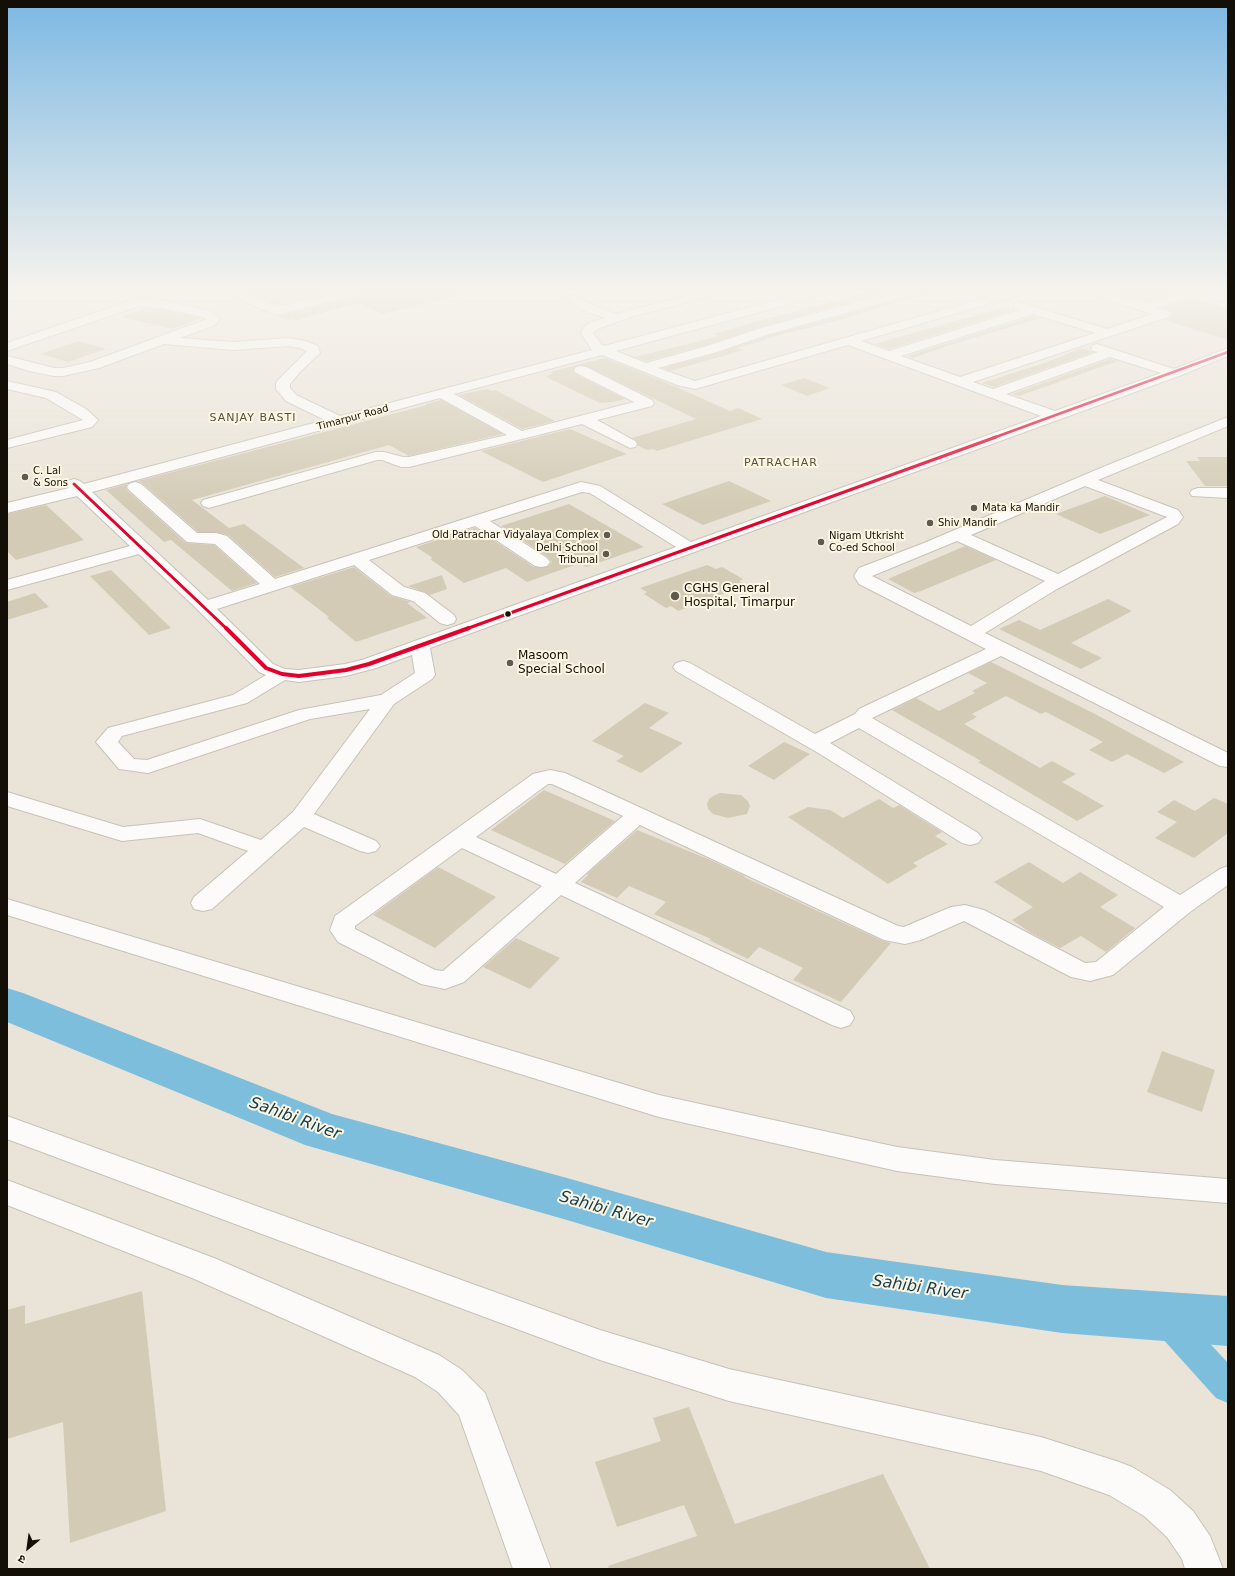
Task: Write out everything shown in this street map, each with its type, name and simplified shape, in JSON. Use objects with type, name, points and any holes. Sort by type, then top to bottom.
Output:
[{"type":"street","points":[[12,362],[29,367],[54,372],[64,372],[104,362]]},
{"type":"street","points":[[304,362],[283,383],[284,389],[291,398],[336,419]]},
{"type":"street","name":"Timarpur Road","points":[[7,508],[77,487],[554,362]]},
{"type":"street","name":"Timarpur Road","points":[[336,419],[443,394],[557,362]]},
{"type":"street","points":[[633,362],[682,382],[695,385],[777,362]]},
{"type":"street","points":[[647,367],[667,362]]},
{"type":"street","points":[[902,362],[1054,416]]},
{"type":"street","points":[[959,382],[1021,362]]},
{"type":"street","points":[[992,394],[1085,362]]},
{"type":"street","points":[[1140,362],[1174,373]]},
{"type":"street","points":[[77,487],[266,668],[282,674],[299,676],[346,670],[369,664],[1203,362]]},
{"type":"street","points":[[209,503],[376,456],[384,456],[401,462],[409,462],[585,420],[648,403],[581,370]]},
{"type":"street","points":[[7,385],[51,395],[81,412],[91,420],[87,424],[7,444]]},
{"type":"street","points":[[443,394],[520,436]]},
{"type":"street","points":[[585,420],[630,444]]},
{"type":"street","points":[[1228,421],[930,547],[865,572],[863,576],[865,580],[1000,649],[1228,761]]},
{"type":"street","points":[[971,634],[1059,581],[1172,521],[1175,517],[1172,513],[1086,481]]},
{"type":"street","name":"Timarpur Road","points":[[7,501],[77,487]]},
{"type":"street","points":[[135,487],[193,538],[216,538],[220,540],[273,586]]},
{"type":"street","points":[[204,607],[358,560],[574,489],[594,489],[689,548]]},
{"type":"street","points":[[1198,493],[1228,493]]},
{"type":"street","points":[[478,521],[541,562]]},
{"type":"street","points":[[957,535],[1059,581]]},
{"type":"street","points":[[7,585],[142,548]]},
{"type":"street","points":[[358,560],[398,591],[419,597],[447,620]]},
{"type":"street","points":[[203,903],[301,817],[387,700],[425,674],[420,645]]},
{"type":"street","points":[[814,743],[862,718],[866,713],[1000,649]]},
{"type":"street","points":[[683,667],[814,743],[970,838]]},
{"type":"street","points":[[282,674],[240,699],[115,732],[107,742],[127,764],[148,767],[306,714],[387,700]]},
{"type":"street","points":[[862,718],[865,723],[1181,906]]},
{"type":"street","points":[[638,815],[455,976],[445,980],[430,978],[348,936],[342,930],[344,922],[541,779],[550,777],[557,778],[638,815],[893,934],[905,936],[912,934],[960,913],[965,913],[974,916],[1080,971],[1085,972],[1104,969],[1181,906],[1228,874]]},
{"type":"street","points":[[7,799],[122,834],[200,826],[264,849]]},
{"type":"street","points":[[301,817],[368,846]]},
{"type":"street","points":[[460,838],[841,1018]]},
{"type":"street","points":[[7,907],[659,1106],[897,1159],[995,1172],[1228,1191]]},
{"type":"street","points":[[7,1127],[600,1345],[729,1385],[1041,1454],[1119,1480],[1157,1503],[1180,1524],[1197,1550],[1204,1569]]},
{"type":"street","points":[[7,1192],[204,1268],[428,1366],[450,1381],[472,1405],[532,1569]]},
{"type":"building","points":[[591,362],[614,362],[672,385],[730,411],[738,408],[762,419],[657,451],[653,449],[647,450],[638,446],[636,440],[632,438],[696,419],[586,366],[576,366],[573,371],[575,374],[625,399],[600,403],[546,377],[553,373],[550,372]]},
{"type":"building","points":[[686,362],[703,362],[670,371],[663,368]]},
{"type":"building","points":[[1047,362],[1066,362],[994,387],[982,383]]},
{"type":"building","points":[[1103,362],[1116,362],[1019,396],[1012,394]]},
{"type":"building","points":[[804,378],[830,388],[807,396],[781,385]]},
{"type":"building","points":[[487,389],[492,391],[495,390],[555,421],[522,429],[459,395]]},
{"type":"building","points":[[441,400],[503,434],[409,456],[389,445],[192,500],[229,528],[244,524],[304,568],[275,577],[228,535],[216,532],[198,532],[138,481],[427,405],[425,404]]},
{"type":"building","points":[[570,429],[627,454],[543,482],[481,451]]},
{"type":"building","points":[[1197,457],[1228,457],[1228,486],[1205,486],[1186,461],[1200,461]]},
{"type":"building","points":[[729,481],[771,501],[703,525],[662,504]]},
{"type":"building","points":[[127,484],[126,488],[128,491],[186,543],[214,545],[257,583],[232,591],[171,540],[164,542],[106,490]]},
{"type":"building","points":[[1105,496],[1150,515],[1100,534],[1056,514]]},
{"type":"building","points":[[569,504],[644,547],[586,567],[580,563],[527,582],[506,568],[464,583],[430,559],[433,558],[416,547],[475,528],[534,567],[547,567],[552,562],[548,557],[501,526]]},
{"type":"building","points":[[46,505],[84,540],[16,560],[7,551],[7,514]]},
{"type":"building","points":[[965,546],[996,560],[914,593],[888,579]]},
{"type":"building","points":[[707,565],[716,569],[722,567],[743,579],[739,581],[746,585],[678,611],[671,606],[666,608],[644,594],[647,592],[640,588]]},
{"type":"building","points":[[354,567],[391,596],[411,602],[407,603],[427,618],[356,642],[327,618],[329,617],[290,587]]},
{"type":"building","points":[[111,570],[171,628],[149,635],[90,576]]},
{"type":"building","points":[[442,575],[447,589],[430,595],[408,586]]},
{"type":"building","points":[[35,593],[49,607],[7,620],[7,602]]},
{"type":"building","points":[[1108,599],[1132,611],[1071,643],[1102,658],[1081,669],[999,629],[1019,620],[1040,630]]},
{"type":"building","points":[[991,662],[1095,714],[1184,762],[1164,773],[1127,754],[1112,762],[1089,750],[1103,742],[1046,712],[1041,714],[1006,696],[972,714],[977,717],[964,724],[1040,768],[1052,761],[1076,774],[1062,782],[1104,806],[1077,821],[978,762],[981,761],[892,710],[916,698],[939,711],[975,693],[972,691],[987,683],[968,673]]},
{"type":"building","points":[[645,703],[669,713],[649,728],[683,743],[641,773],[616,761],[624,756],[592,741]]},
{"type":"building","points":[[784,742],[810,754],[774,780],[748,766]]},
{"type":"building","points":[[544,790],[615,821],[565,864],[491,830]]},
{"type":"building","points":[[720,793],[741,795],[748,801],[750,806],[747,814],[728,818],[713,814],[708,809],[707,804],[709,799]]},
{"type":"building","points":[[1214,798],[1228,804],[1228,833],[1194,858],[1155,838],[1177,822],[1157,812],[1174,800],[1195,811]]},
{"type":"building","points":[[879,799],[893,808],[899,805],[942,832],[935,836],[948,844],[913,863],[918,866],[888,884],[788,817],[808,807],[830,810],[843,818]]},
{"type":"building","points":[[637,830],[708,859],[883,941],[891,943],[841,1002],[793,980],[803,968],[759,947],[748,959],[709,940],[711,939],[654,914],[666,902],[629,886],[617,898],[581,882],[588,875],[587,874]]},
{"type":"building","points":[[1029,862],[1063,883],[1080,872],[1118,895],[1100,907],[1135,928],[1106,952],[1081,936],[1060,948],[1031,933],[1012,920],[1033,907],[994,882]]},
{"type":"building","points":[[438,867],[496,897],[435,948],[373,915]]},
{"type":"building","points":[[516,938],[560,958],[530,989],[483,967]]},
{"type":"building","points":[[1162,1051],[1215,1070],[1202,1112],[1147,1092]]},
{"type":"building","points":[[142,1291],[166,1511],[70,1543],[63,1422],[7,1439],[7,1310],[25,1305],[25,1324]]},
{"type":"building","points":[[689,1407],[735,1524],[883,1474],[930,1569],[609,1569],[608,1566],[697,1536],[684,1505],[617,1527],[595,1462],[661,1441],[653,1418]]},
{"type":"waterway","name":"Sahibi River","points":[[7,1004],[322,1131],[567,1199],[826,1275],[1062,1309],[1228,1321]]},
{"type":"waterway","points":[[1164,1317],[1228,1387]]},
{"type":"transit line","points":[[74,484],[205,607],[266,668],[282,674],[299,676],[346,670],[369,664],[1203,362]]},
{"type":"place","name":"C. Lal & Sons","points":[[25,477]]},
{"type":"place","name":"Mata ka Mandir","points":[[974,508]]},
{"type":"place","name":"Shiv Mandir","points":[[930,523]]},
{"type":"place","name":"Old Patrachar Vidyalaya Complex","points":[[607,535]]},
{"type":"place","name":"Nigam Utkrisht Co-ed School","points":[[821,542]]},
{"type":"place","name":"Delhi School Tribunal","points":[[606,554]]},
{"type":"place","name":"CGHS General Hospital, Timarpur","points":[[675,596]]},
{"type":"place","name":"Masoom Special School","points":[[510,663]]},
{"type":"district","name":"SANJAY BASTI","points":[[253,418]]},
{"type":"district","name":"PATRACHAR","points":[[781,463]]}]
